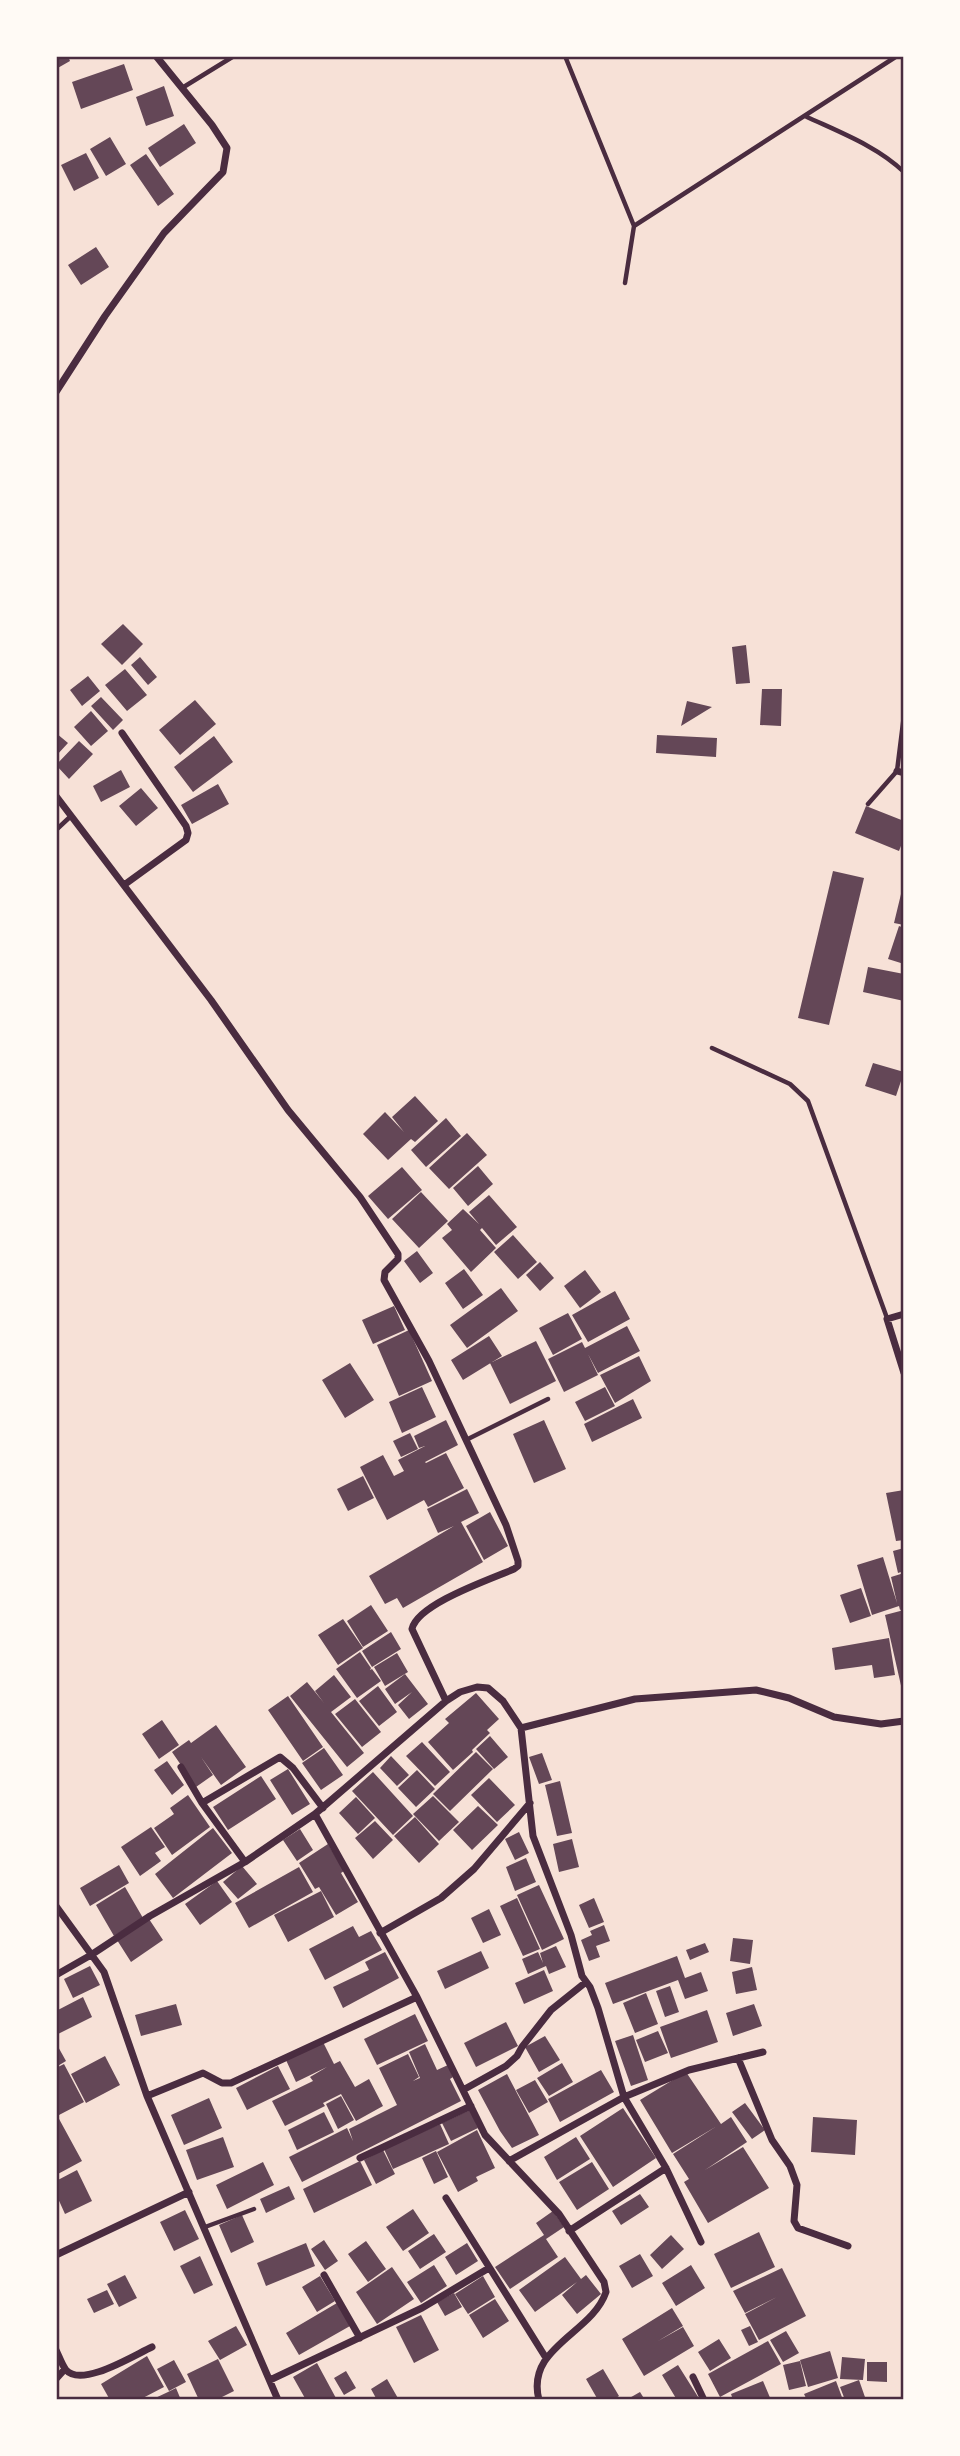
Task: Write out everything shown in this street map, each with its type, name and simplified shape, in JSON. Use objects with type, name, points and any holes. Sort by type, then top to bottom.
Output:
[{"type":"street","points":[[56,392],[164,233],[223,172],[227,148],[212,125],[156,56]]},
{"type":"street","points":[[122,733],[186,826],[188,833],[186,840],[124,885]]},
{"type":"street","points":[[56,796],[211,1000],[288,1110],[360,1197],[398,1254],[398,1259],[385,1272],[384,1280],[429,1361],[506,1525],[518,1561],[518,1566],[450,1597],[418,1617],[413,1624],[412,1629],[446,1701]]},
{"type":"street","points":[[904,1314],[887,1319],[904,1373]]},
{"type":"street","points":[[56,1975],[245,1861],[315,1814],[446,1701],[477,1687],[488,1688],[502,1701],[521,1728],[533,1836],[571,1935],[582,1976],[598,2008],[624,2097],[666,2168],[701,2242]]},
{"type":"street","points":[[521,1728],[635,1699],[756,1690],[789,1698],[834,1717],[881,1724],[904,1721]]},
{"type":"street","points":[[202,1803],[280,1757],[293,1768],[323,1808]]},
{"type":"street","points":[[181,1767],[202,1803],[245,1861]]},
{"type":"street","points":[[380,1933],[441,1898],[474,1869],[530,1803]]},
{"type":"street","points":[[315,1814],[417,1997],[485,2135],[559,2214],[604,2282],[606,2292],[603,2301],[546,2358],[538,2374],[536,2388],[539,2400]]},
{"type":"street","points":[[56,1906],[104,1972],[147,2096],[278,2400]]},
{"type":"street","points":[[463,2090],[506,2066],[517,2056],[551,2010],[586,1982]]},
{"type":"street","points":[[147,2096],[202,2073],[222,2083],[231,2083],[417,1997]]},
{"type":"street","points":[[509,2161],[624,2097],[689,2070],[763,2052]]},
{"type":"street","points":[[738,2058],[772,2140],[790,2166],[797,2185],[794,2221],[798,2228],[848,2246]]},
{"type":"street","points":[[360,2158],[471,2106]]},
{"type":"street","points":[[569,2231],[666,2168]]},
{"type":"street","points":[[56,2255],[190,2193]]},
{"type":"street","points":[[446,2198],[546,2358]]},
{"type":"street","points":[[270,2380],[422,2308],[489,2268]]},
{"type":"street","points":[[324,2276],[360,2338]]},
{"type":"street","points":[[56,2350],[65,2369],[76,2376],[94,2374],[152,2347]]},
{"type":"street","points":[[56,2379],[65,2369]]},
{"type":"street","points":[[693,2377],[704,2400]]},
{"type":"lane","points":[[181,88],[234,56]]},
{"type":"lane","points":[[565,56],[634,226],[625,283]]},
{"type":"lane","points":[[634,226],[897,56]]},
{"type":"lane","points":[[805,116],[859,142],[896,164],[904,172]]},
{"type":"lane","points":[[868,804],[901,772],[904,715]]},
{"type":"lane","points":[[56,830],[71,816]]},
{"type":"lane","points":[[712,1048],[790,1084],[808,1101],[887,1319]]},
{"type":"lane","points":[[466,1440],[548,1399]]},
{"type":"lane","points":[[205,2227],[254,2209]]},
{"type":"building","points":[[56,56],[68,56],[70,61],[56,69]]},
{"type":"building","points":[[124,64],[133,90],[81,109],[72,82]]},
{"type":"building","points":[[164,86],[174,116],[146,126],[136,97]]},
{"type":"building","points":[[184,124],[196,143],[160,167],[148,148]]},
{"type":"building","points":[[110,137],[126,164],[106,176],[90,149]]},
{"type":"building","points":[[86,153],[99,178],[74,191],[61,165]]},
{"type":"building","points":[[146,154],[174,194],[158,206],[130,165]]},
{"type":"building","points":[[96,247],[109,267],[81,285],[68,265]]},
{"type":"building","points":[[123,624],[143,644],[122,665],[101,644]]},
{"type":"building","points":[[746,645],[750,683],[736,684],[732,647]]},
{"type":"building","points":[[140,657],[157,677],[148,685],[131,665]]},
{"type":"building","points":[[125,669],[147,695],[127,711],[105,685]]},
{"type":"building","points":[[88,676],[100,691],[82,706],[70,690]]},
{"type":"building","points":[[762,689],[782,689],[781,726],[760,725]]},
{"type":"building","points":[[101,697],[123,720],[113,730],[91,706]]},
{"type":"building","points":[[195,700],[216,724],[180,755],[159,730]]},
{"type":"building","points":[[687,701],[712,707],[681,726]]},
{"type":"building","points":[[91,711],[108,731],[91,746],[74,727]]},
{"type":"building","points":[[56,733],[68,743],[56,756]]},
{"type":"building","points":[[657,735],[717,738],[716,757],[656,753]]},
{"type":"building","points":[[214,736],[233,762],[193,792],[174,767]]},
{"type":"building","points":[[79,741],[93,754],[69,779],[56,765]]},
{"type":"building","points":[[121,770],[130,787],[101,802],[93,786]]},
{"type":"building","points":[[218,784],[229,804],[192,824],[181,805]]},
{"type":"building","points":[[141,788],[158,808],[136,826],[119,806]]},
{"type":"building","points":[[866,806],[904,821],[904,838],[899,851],[855,833]]},
{"type":"building","points":[[833,871],[864,878],[829,1025],[798,1018]]},
{"type":"building","points":[[901,894],[904,895],[904,925],[894,923]]},
{"type":"building","points":[[899,926],[904,928],[904,964],[888,959]]},
{"type":"building","points":[[868,967],[904,974],[904,1001],[863,992]]},
{"type":"building","points":[[873,1063],[904,1072],[896,1096],[865,1086]]},
{"type":"building","points":[[415,1096],[438,1121],[415,1142],[411,1139],[388,1160],[363,1134],[385,1112],[404,1132],[392,1117]]},
{"type":"building","points":[[446,1118],[461,1136],[426,1167],[411,1150]]},
{"type":"building","points":[[467,1133],[487,1155],[449,1189],[429,1168]]},
{"type":"building","points":[[478,1166],[493,1184],[468,1206],[453,1188]]},
{"type":"building","points":[[402,1167],[422,1190],[388,1219],[368,1196]]},
{"type":"building","points":[[421,1192],[448,1221],[419,1248],[392,1219]]},
{"type":"building","points":[[489,1195],[517,1227],[496,1245],[482,1228],[480,1230],[496,1248],[471,1272],[442,1238],[452,1230],[447,1224],[463,1209],[479,1224],[469,1212]]},
{"type":"building","points":[[513,1235],[537,1262],[518,1279],[494,1252]]},
{"type":"building","points":[[417,1251],[433,1273],[420,1283],[404,1261]]},
{"type":"building","points":[[540,1262],[554,1278],[540,1291],[526,1275]]},
{"type":"building","points":[[464,1269],[483,1295],[463,1309],[445,1283]]},
{"type":"building","points":[[585,1270],[601,1292],[580,1308],[564,1286]]},
{"type":"building","points":[[501,1288],[518,1311],[467,1348],[450,1325]]},
{"type":"building","points":[[615,1291],[630,1319],[588,1342],[572,1315]]},
{"type":"building","points":[[394,1306],[405,1330],[373,1344],[362,1320]]},
{"type":"building","points":[[568,1313],[582,1339],[553,1355],[539,1328]]},
{"type":"building","points":[[627,1326],[640,1351],[598,1373],[588,1354],[598,1375],[564,1392],[548,1359],[582,1342],[585,1348]]},
{"type":"building","points":[[409,1330],[432,1381],[399,1396],[377,1345]]},
{"type":"building","points":[[489,1336],[502,1356],[463,1380],[451,1360]]},
{"type":"building","points":[[536,1341],[556,1381],[510,1404],[490,1363]]},
{"type":"building","points":[[639,1356],[651,1381],[615,1403],[600,1375]]},
{"type":"building","points":[[350,1363],[374,1400],[345,1418],[322,1380]]},
{"type":"building","points":[[422,1387],[436,1417],[402,1433],[389,1402]]},
{"type":"building","points":[[605,1387],[615,1406],[585,1421],[575,1402]]},
{"type":"building","points":[[633,1399],[642,1418],[592,1442],[584,1424]]},
{"type":"building","points":[[446,1420],[458,1445],[425,1462],[446,1453],[464,1488],[428,1507],[424,1500],[387,1520],[360,1467],[383,1455],[394,1476],[404,1471],[398,1460],[425,1446],[419,1448],[414,1436]]},
{"type":"building","points":[[544,1420],[566,1469],[534,1483],[513,1434]]},
{"type":"building","points":[[410,1433],[418,1449],[401,1457],[393,1441]]},
{"type":"building","points":[[363,1476],[374,1498],[348,1511],[337,1489]]},
{"type":"building","points":[[467,1489],[479,1513],[461,1522],[483,1562],[403,1608],[397,1598],[385,1604],[369,1576],[454,1526],[438,1533],[427,1509]]},
{"type":"building","points":[[904,1490],[904,1540],[896,1541],[886,1493]]},
{"type":"building","points":[[490,1512],[508,1546],[484,1560],[466,1526]]},
{"type":"building","points":[[904,1548],[904,1571],[898,1573],[893,1551]]},
{"type":"building","points":[[883,1557],[897,1603],[891,1577],[904,1573],[904,1608],[900,1610],[899,1606],[872,1615],[857,1565]]},
{"type":"building","points":[[861,1588],[871,1616],[850,1623],[840,1595]]},
{"type":"building","points":[[371,1605],[388,1631],[363,1647],[347,1621]]},
{"type":"building","points":[[904,1610],[904,1689],[902,1690],[885,1615]]},
{"type":"building","points":[[343,1619],[363,1648],[338,1665],[318,1635]]},
{"type":"building","points":[[391,1632],[401,1649],[372,1667],[362,1651]]},
{"type":"building","points":[[889,1638],[895,1675],[874,1678],[872,1665],[835,1670],[832,1648]]},
{"type":"building","points":[[360,1652],[370,1670],[372,1669],[381,1681],[357,1698],[336,1669]]},
{"type":"building","points":[[397,1653],[408,1672],[385,1686],[374,1667]]},
{"type":"building","points":[[405,1674],[428,1704],[409,1719],[398,1705],[412,1692],[395,1704],[385,1689]]},
{"type":"building","points":[[334,1675],[351,1697],[331,1712],[364,1753],[347,1767],[290,1696],[307,1682],[324,1703],[315,1691]]},
{"type":"building","points":[[378,1686],[397,1712],[379,1726],[359,1701]]},
{"type":"building","points":[[476,1693],[499,1719],[487,1730],[490,1733],[473,1752],[453,1770],[428,1742],[449,1723],[445,1719]]},
{"type":"building","points":[[288,1696],[323,1747],[303,1761],[268,1710]]},
{"type":"building","points":[[355,1699],[381,1732],[362,1747],[335,1714]]},
{"type":"building","points":[[162,1720],[179,1745],[159,1759],[142,1734]]},
{"type":"building","points":[[216,1725],[246,1767],[221,1785],[201,1757],[213,1775],[196,1787],[172,1752],[189,1740],[191,1743]]},
{"type":"building","points":[[490,1736],[508,1757],[494,1769],[476,1749]]},
{"type":"building","points":[[422,1742],[450,1772],[435,1786],[406,1756]]},
{"type":"building","points":[[324,1748],[343,1775],[321,1790],[302,1763]]},
{"type":"building","points":[[476,1752],[493,1769],[450,1811],[433,1794]]},
{"type":"building","points":[[542,1753],[552,1780],[539,1784],[529,1757]]},
{"type":"building","points":[[391,1756],[409,1775],[397,1786],[380,1768]]},
{"type":"building","points":[[167,1761],[184,1785],[172,1795],[154,1770]]},
{"type":"building","points":[[288,1769],[310,1804],[292,1815],[270,1780]]},
{"type":"building","points":[[417,1770],[435,1789],[416,1807],[398,1788]]},
{"type":"building","points":[[373,1772],[413,1816],[393,1835],[352,1791]]},
{"type":"building","points":[[261,1776],[276,1799],[228,1830],[213,1807]]},
{"type":"building","points":[[489,1778],[515,1805],[497,1822],[471,1795]]},
{"type":"building","points":[[560,1781],[572,1833],[557,1836],[545,1785]]},
{"type":"building","points":[[188,1795],[210,1827],[172,1855],[154,1828],[174,1814],[170,1808]]},
{"type":"building","points":[[433,1796],[459,1822],[439,1841],[413,1814]]},
{"type":"building","points":[[356,1797],[375,1818],[358,1834],[339,1813]]},
{"type":"building","points":[[478,1806],[498,1825],[472,1850],[453,1830]]},
{"type":"building","points":[[415,1817],[439,1844],[419,1863],[394,1836]]},
{"type":"building","points":[[375,1821],[393,1840],[373,1859],[355,1838]]},
{"type":"building","points":[[151,1827],[165,1847],[155,1853],[161,1861],[140,1876],[121,1847]]},
{"type":"building","points":[[213,1828],[232,1853],[173,1898],[155,1874]]},
{"type":"building","points":[[300,1829],[313,1850],[297,1861],[283,1840]]},
{"type":"building","points":[[519,1832],[529,1853],[515,1860],[505,1839]]},
{"type":"building","points":[[572,1839],[579,1867],[559,1872],[553,1844]]},
{"type":"building","points":[[328,1844],[358,1902],[336,1915],[319,1887],[315,1889],[299,1863]]},
{"type":"building","points":[[526,1858],[536,1882],[515,1891],[506,1867]]},
{"type":"building","points":[[119,1865],[129,1883],[90,1906],[80,1888]]},
{"type":"building","points":[[242,1866],[257,1884],[238,1899],[223,1882]]},
{"type":"building","points":[[299,1867],[313,1892],[249,1928],[235,1903]]},
{"type":"building","points":[[217,1881],[232,1902],[200,1925],[185,1904]]},
{"type":"building","points":[[539,1885],[564,1939],[542,1950],[517,1895]]},
{"type":"building","points":[[125,1887],[143,1918],[114,1936],[96,1905]]},
{"type":"building","points":[[321,1891],[334,1917],[288,1942],[274,1915]]},
{"type":"building","points":[[517,1898],[540,1949],[523,1956],[500,1906]]},
{"type":"building","points":[[594,1898],[604,1922],[589,1928],[579,1905]]},
{"type":"building","points":[[489,1909],[501,1935],[483,1943],[471,1918]]},
{"type":"building","points":[[149,1919],[163,1940],[131,1962],[117,1940]]},
{"type":"building","points":[[604,1925],[610,1941],[596,1946],[600,1957],[589,1961],[581,1940],[592,1935],[590,1931]]},
{"type":"building","points":[[353,1926],[359,1937],[371,1931],[382,1950],[325,1980],[309,1949]]},
{"type":"building","points":[[733,1938],[753,1940],[750,1964],[730,1961]]},
{"type":"building","points":[[705,1943],[709,1952],[690,1960],[686,1950]]},
{"type":"building","points":[[556,1946],[566,1967],[549,1974],[546,1966],[528,1974],[522,1959],[538,1952],[543,1963],[540,1953]]},
{"type":"building","points":[[481,1951],[489,1968],[445,1989],[437,1971]]},
{"type":"building","points":[[385,1952],[399,1978],[343,2008],[333,1987],[369,1970],[365,1962]]},
{"type":"building","points":[[677,1956],[685,1978],[701,1972],[708,1991],[685,1999],[678,1980],[613,2004],[605,1983]]},
{"type":"building","points":[[90,1966],[100,1985],[73,1998],[64,1979]]},
{"type":"building","points":[[752,1967],[757,1990],[736,1994],[732,1972]]},
{"type":"building","points":[[544,1970],[553,1991],[524,2004],[515,1983]]},
{"type":"building","points":[[670,1986],[679,2012],[665,2017],[656,1991]]},
{"type":"building","points":[[646,1993],[658,2024],[635,2033],[623,2003]]},
{"type":"building","points":[[83,1997],[92,2017],[56,2035],[56,2011]]},
{"type":"building","points":[[176,2004],[182,2025],[141,2036],[135,2015]]},
{"type":"building","points":[[754,2004],[762,2026],[733,2036],[726,2013]]},
{"type":"building","points":[[707,2010],[718,2042],[671,2058],[660,2027]]},
{"type":"building","points":[[415,2014],[428,2041],[377,2065],[364,2039]]},
{"type":"building","points":[[506,2022],[518,2046],[476,2067],[464,2043]]},
{"type":"building","points":[[658,2031],[668,2053],[645,2062],[636,2040]]},
{"type":"building","points":[[633,2035],[648,2080],[631,2086],[615,2041]]},
{"type":"building","points":[[545,2036],[560,2060],[539,2072],[525,2047]]},
{"type":"building","points":[[323,2042],[334,2064],[340,2061],[355,2087],[369,2079],[383,2106],[356,2121],[341,2094],[323,2103],[325,2106],[285,2126],[272,2101],[313,2081],[310,2077],[327,2067],[296,2082],[286,2060]]},
{"type":"building","points":[[56,2043],[66,2061],[56,2067]]},
{"type":"building","points":[[425,2044],[437,2070],[448,2065],[453,2077],[450,2079],[461,2101],[302,2182],[289,2157],[347,2128],[353,2141],[349,2129],[397,2105],[379,2068],[408,2054],[419,2077],[413,2081],[420,2078],[409,2052]]},
{"type":"building","points":[[105,2056],[120,2085],[86,2103],[71,2074]]},
{"type":"building","points":[[562,2063],[573,2082],[549,2096],[537,2078]]},
{"type":"building","points":[[64,2064],[84,2102],[59,2115],[56,2110],[56,2068]]},
{"type":"building","points":[[278,2066],[290,2089],[247,2110],[236,2088]]},
{"type":"building","points":[[601,2070],[614,2092],[560,2122],[548,2099]]},
{"type":"building","points":[[686,2072],[721,2124],[731,2117],[747,2142],[705,2170],[743,2147],[769,2188],[708,2223],[684,2182],[689,2179],[673,2154],[717,2126],[672,2153],[640,2100]]},
{"type":"building","points":[[507,2074],[539,2135],[512,2148],[478,2090]]},
{"type":"building","points":[[535,2080],[548,2102],[529,2113],[516,2090]]},
{"type":"building","points":[[341,2096],[354,2120],[338,2129],[326,2104]]},
{"type":"building","points":[[209,2098],[222,2128],[184,2145],[171,2115]]},
{"type":"building","points":[[745,2103],[765,2130],[752,2139],[732,2112]]},
{"type":"building","points":[[623,2108],[656,2158],[613,2187],[580,2136]]},
{"type":"building","points":[[470,2110],[478,2128],[451,2141],[442,2123]]},
{"type":"building","points":[[324,2112],[334,2132],[297,2150],[288,2130]]},
{"type":"building","points":[[58,2117],[82,2161],[56,2175],[56,2118]]},
{"type":"building","points":[[813,2117],[857,2120],[855,2155],[811,2152]]},
{"type":"building","points":[[440,2124],[449,2144],[393,2169],[384,2149]]},
{"type":"building","points":[[477,2130],[495,2168],[476,2177],[478,2181],[458,2192],[437,2152]]},
{"type":"building","points":[[223,2137],[234,2167],[197,2180],[186,2150]]},
{"type":"building","points":[[576,2137],[590,2159],[557,2180],[544,2157]]},
{"type":"building","points":[[383,2150],[395,2174],[376,2184],[364,2160]]},
{"type":"building","points":[[436,2151],[448,2177],[434,2184],[422,2158]]},
{"type":"building","points":[[360,2161],[372,2185],[314,2213],[303,2189]]},
{"type":"building","points":[[263,2162],[274,2185],[227,2209],[216,2185]]},
{"type":"building","points":[[592,2162],[609,2189],[577,2210],[559,2182]]},
{"type":"building","points":[[77,2170],[92,2201],[65,2214],[56,2194],[56,2181]]},
{"type":"building","points":[[289,2186],[295,2199],[266,2213],[260,2199]]},
{"type":"building","points":[[640,2194],[649,2207],[621,2225],[612,2211]]},
{"type":"building","points":[[413,2209],[429,2233],[403,2251],[386,2227]]},
{"type":"building","points":[[185,2210],[199,2239],[174,2251],[160,2222]]},
{"type":"building","points":[[553,2211],[564,2227],[546,2239],[558,2257],[510,2289],[495,2267],[544,2235],[536,2223]]},
{"type":"building","points":[[242,2215],[254,2242],[231,2253],[219,2225]]},
{"type":"building","points":[[759,2232],[775,2267],[731,2288],[714,2254]]},
{"type":"building","points":[[434,2234],[446,2252],[420,2269],[408,2251]]},
{"type":"building","points":[[671,2235],[684,2249],[662,2269],[650,2255]]},
{"type":"building","points":[[324,2240],[338,2261],[325,2270],[311,2249]]},
{"type":"building","points":[[366,2241],[386,2269],[368,2282],[348,2254]]},
{"type":"building","points":[[306,2243],[315,2266],[266,2286],[257,2263]]},
{"type":"building","points":[[467,2243],[478,2261],[456,2275],[445,2257]]},
{"type":"building","points":[[640,2254],[653,2276],[632,2288],[619,2266]]},
{"type":"building","points":[[200,2256],[213,2285],[194,2294],[180,2266]]},
{"type":"building","points":[[565,2257],[581,2279],[586,2275],[601,2294],[577,2314],[562,2295],[577,2282],[535,2312],[519,2290]]},
{"type":"building","points":[[434,2265],[447,2286],[421,2303],[407,2282]]},
{"type":"building","points":[[691,2265],[705,2288],[676,2306],[662,2283]]},
{"type":"building","points":[[392,2267],[414,2299],[377,2324],[356,2292]]},
{"type":"building","points":[[782,2268],[806,2316],[759,2340],[745,2314],[777,2297],[745,2313],[733,2291]]},
{"type":"building","points":[[125,2275],[137,2298],[119,2307],[107,2284]]},
{"type":"building","points":[[320,2276],[335,2301],[317,2312],[302,2287]]},
{"type":"building","points":[[483,2276],[495,2297],[468,2314],[455,2294]]},
{"type":"building","points":[[107,2290],[114,2304],[94,2313],[87,2299]]},
{"type":"building","points":[[454,2293],[462,2307],[445,2316],[437,2302]]},
{"type":"building","points":[[495,2299],[509,2321],[483,2338],[469,2315]]},
{"type":"building","points":[[337,2303],[350,2326],[299,2355],[286,2333]]},
{"type":"building","points":[[672,2308],[683,2326],[658,2341],[683,2327],[694,2346],[644,2376],[622,2339]]},
{"type":"building","points":[[421,2315],[439,2350],[414,2363],[396,2327]]},
{"type":"building","points":[[236,2326],[247,2345],[220,2360],[208,2341]]},
{"type":"building","points":[[750,2326],[758,2342],[749,2346],[741,2330]]},
{"type":"building","points":[[786,2331],[799,2353],[783,2362],[770,2340]]},
{"type":"building","points":[[719,2339],[731,2358],[710,2371],[698,2352]]},
{"type":"building","points":[[768,2341],[781,2364],[720,2397],[708,2374]]},
{"type":"building","points":[[830,2351],[838,2378],[808,2387],[800,2360]]},
{"type":"building","points":[[147,2356],[164,2387],[139,2400],[110,2400],[101,2384]]},
{"type":"building","points":[[842,2357],[865,2359],[863,2380],[840,2379]]},
{"type":"building","points":[[218,2359],[234,2391],[216,2400],[199,2400],[187,2374]]},
{"type":"building","points":[[174,2360],[186,2382],[169,2391],[157,2369]]},
{"type":"building","points":[[800,2361],[806,2386],[789,2390],[783,2365]]},
{"type":"building","points":[[867,2362],[887,2362],[887,2382],[867,2381]]},
{"type":"building","points":[[317,2363],[337,2400],[306,2400],[293,2377]]},
{"type":"building","points":[[678,2365],[700,2400],[677,2400],[662,2375]]},
{"type":"building","points":[[603,2369],[619,2396],[613,2400],[598,2400],[586,2379]]},
{"type":"building","points":[[346,2371],[356,2388],[344,2395],[334,2378]]},
{"type":"building","points":[[387,2379],[399,2400],[377,2400],[371,2389]]},
{"type":"building","points":[[859,2380],[866,2400],[845,2400],[840,2387]]},
{"type":"building","points":[[763,2381],[771,2400],[733,2400],[731,2394]]},
{"type":"building","points":[[836,2381],[843,2400],[807,2400],[804,2394]]},
{"type":"building","points":[[176,2388],[181,2400],[151,2400],[168,2392]]},
{"type":"building","points":[[640,2392],[645,2400],[626,2400]]}]
